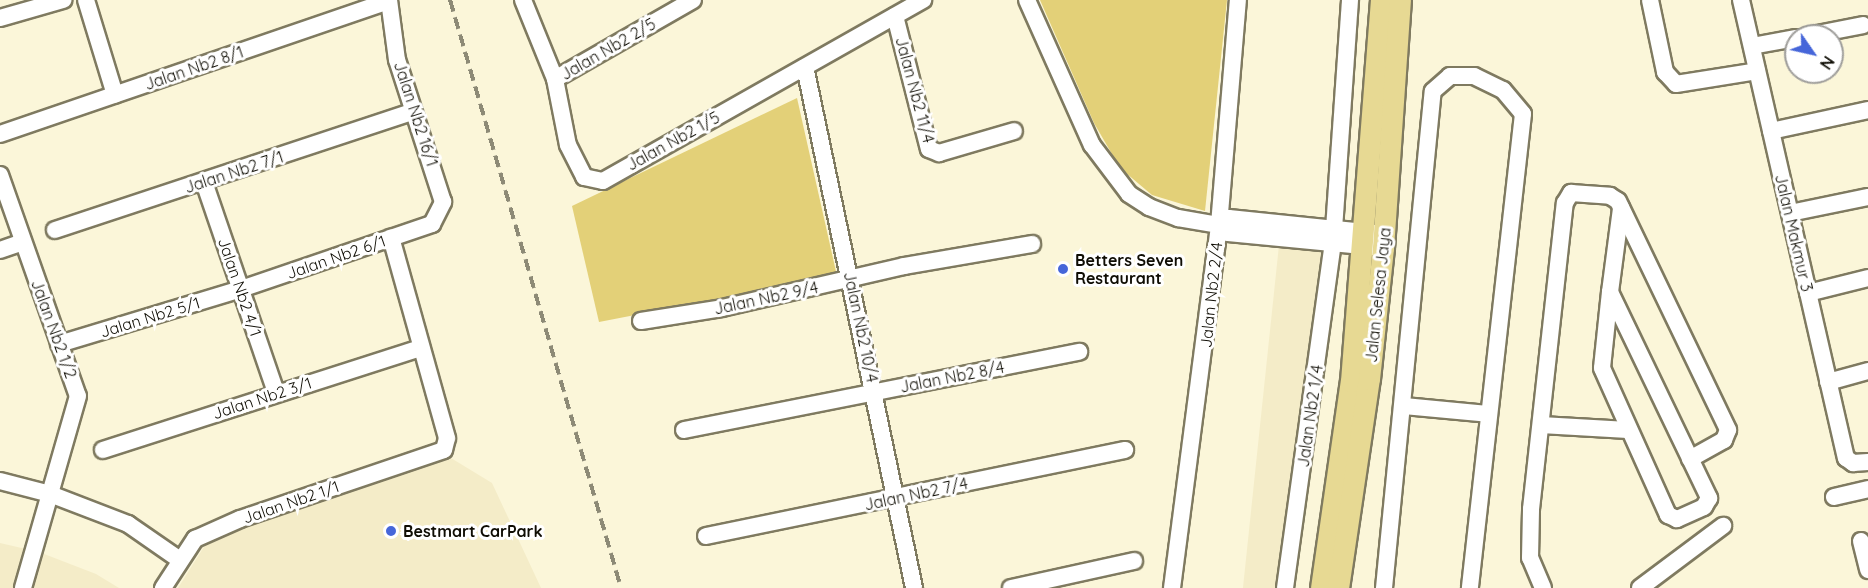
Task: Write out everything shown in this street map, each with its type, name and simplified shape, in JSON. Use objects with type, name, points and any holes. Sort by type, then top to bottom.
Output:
[{"type":"main road","name":"Jalan Selesa Jaya","points":[[1321,588],[1351,381],[1381,0]]},
{"type":"main road","name":"Jalan Selesa Jaya","points":[[1338,588],[1368,391],[1384,241],[1400,0]]},
{"type":"street","points":[[0,18],[63,0]]},
{"type":"street","points":[[86,0],[115,95]]},
{"type":"street","name":"Jalan Nb2 1/5","points":[[523,0],[555,79],[568,145],[584,177],[603,180],[923,0]]},
{"type":"street","name":"Jalan Nb2 2/5","points":[[555,79],[693,0]]},
{"type":"street","points":[[1027,0],[1079,120],[1115,178],[1129,194],[1149,207],[1178,218],[1219,225],[1229,218],[1334,236],[1384,241]]},
{"type":"street","name":"Jalan Nb2 2/4","points":[[1172,588],[1219,225],[1238,0]]},
{"type":"street","name":"Jalan Nb2 1/4","points":[[1285,588],[1334,236],[1350,0]]},
{"type":"street","points":[[1650,0],[1670,80],[1681,86],[1757,71]]},
{"type":"street","name":"Jalan Makmur 3","points":[[1741,0],[1846,458],[1861,462]]},
{"type":"street","name":"Jalan Nb2 8/1","points":[[0,134],[389,1]]},
{"type":"street","name":"Jalan Nb2 16/1","points":[[389,1],[397,60],[443,202],[432,224]]},
{"type":"street","name":"Jalan Nb2 11/4","points":[[895,16],[929,149],[939,153],[1014,131]]},
{"type":"street","points":[[1844,29],[1863,25]]},
{"type":"street","points":[[1752,46],[1784,40]]},
{"type":"street","name":"Jalan Nb2 10/4","points":[[805,67],[852,279],[914,588]]},
{"type":"street","points":[[1384,588],[1404,406],[1433,91],[1450,76],[1474,76],[1503,90],[1523,114],[1470,588]]},
{"type":"street","points":[[1771,131],[1868,110]]},
{"type":"street","name":"Jalan Nb2 7/1","points":[[55,230],[412,112]]},
{"type":"street","name":"Jalan Nb2 1/2","points":[[0,175],[78,396],[23,588]]},
{"type":"street","name":"Jalan Nb2 4/1","points":[[204,182],[276,392]]},
{"type":"street","points":[[1543,588],[1530,558],[1541,425],[1567,197],[1571,193],[1610,196],[1621,208],[1728,430],[1724,440],[1689,459]]},
{"type":"street","points":[[1790,213],[1868,197]]},
{"type":"street","points":[[1610,292],[1709,498],[1708,503],[1677,519],[1672,519],[1628,430],[1602,368],[1610,292],[1621,208]]},
{"type":"street","name":"Jalan Nb2 6/1","points":[[241,289],[432,224]]},
{"type":"street","points":[[391,238],[421,348]]},
{"type":"street","points":[[0,250],[23,242]]},
{"type":"street","name":"Jalan Nb2 9/4","points":[[641,321],[1032,244]]},
{"type":"street","points":[[1808,293],[1868,278]]},
{"type":"street","name":"Jalan Nb2 5/1","points":[[59,344],[241,289]]},
{"type":"street","name":"Jalan Nb2 3/1","points":[[103,450],[276,392],[421,348]]},
{"type":"street","name":"Jalan Nb2 1/1","points":[[163,588],[195,539],[240,519],[444,450],[447,438],[421,348]]},
{"type":"street","name":"Jalan Nb2 8/4","points":[[684,430],[1078,352]]},
{"type":"street","points":[[1828,382],[1868,371]]},
{"type":"street","points":[[1404,406],[1488,414]]},
{"type":"street","points":[[1541,425],[1628,430]]},
{"type":"street","name":"Jalan Nb2 7/4","points":[[706,536],[1125,450]]},
{"type":"street","points":[[0,481],[50,494],[128,524],[180,560]]},
{"type":"street","points":[[1834,497],[1868,489]]},
{"type":"street","points":[[1640,588],[1723,526]]},
{"type":"street","points":[[1861,540],[1868,570]]},
{"type":"street","points":[[1011,588],[1134,561]]},
{"type":"shaded area","points":[[1040,0],[1227,0],[1205,211],[1152,195],[1120,168],[1094,123]]},
{"type":"shaded area","points":[[797,98],[837,276],[599,322],[572,206]]},
{"type":"shaded area","points":[[1279,245],[1328,250],[1292,588],[1243,588]]},
{"type":"shaded area","points":[[446,455],[492,483],[541,588],[178,588],[207,542],[251,519]]},
{"type":"shaded area","points":[[0,543],[39,552],[96,574],[119,588],[0,588]]},
{"type":"railway","points":[[450,0],[621,588]]},
{"type":"place","name":"Betters Seven Restaurant","points":[[1063,269]]},
{"type":"place","name":"Bestmart CarPark","points":[[391,531]]}]
